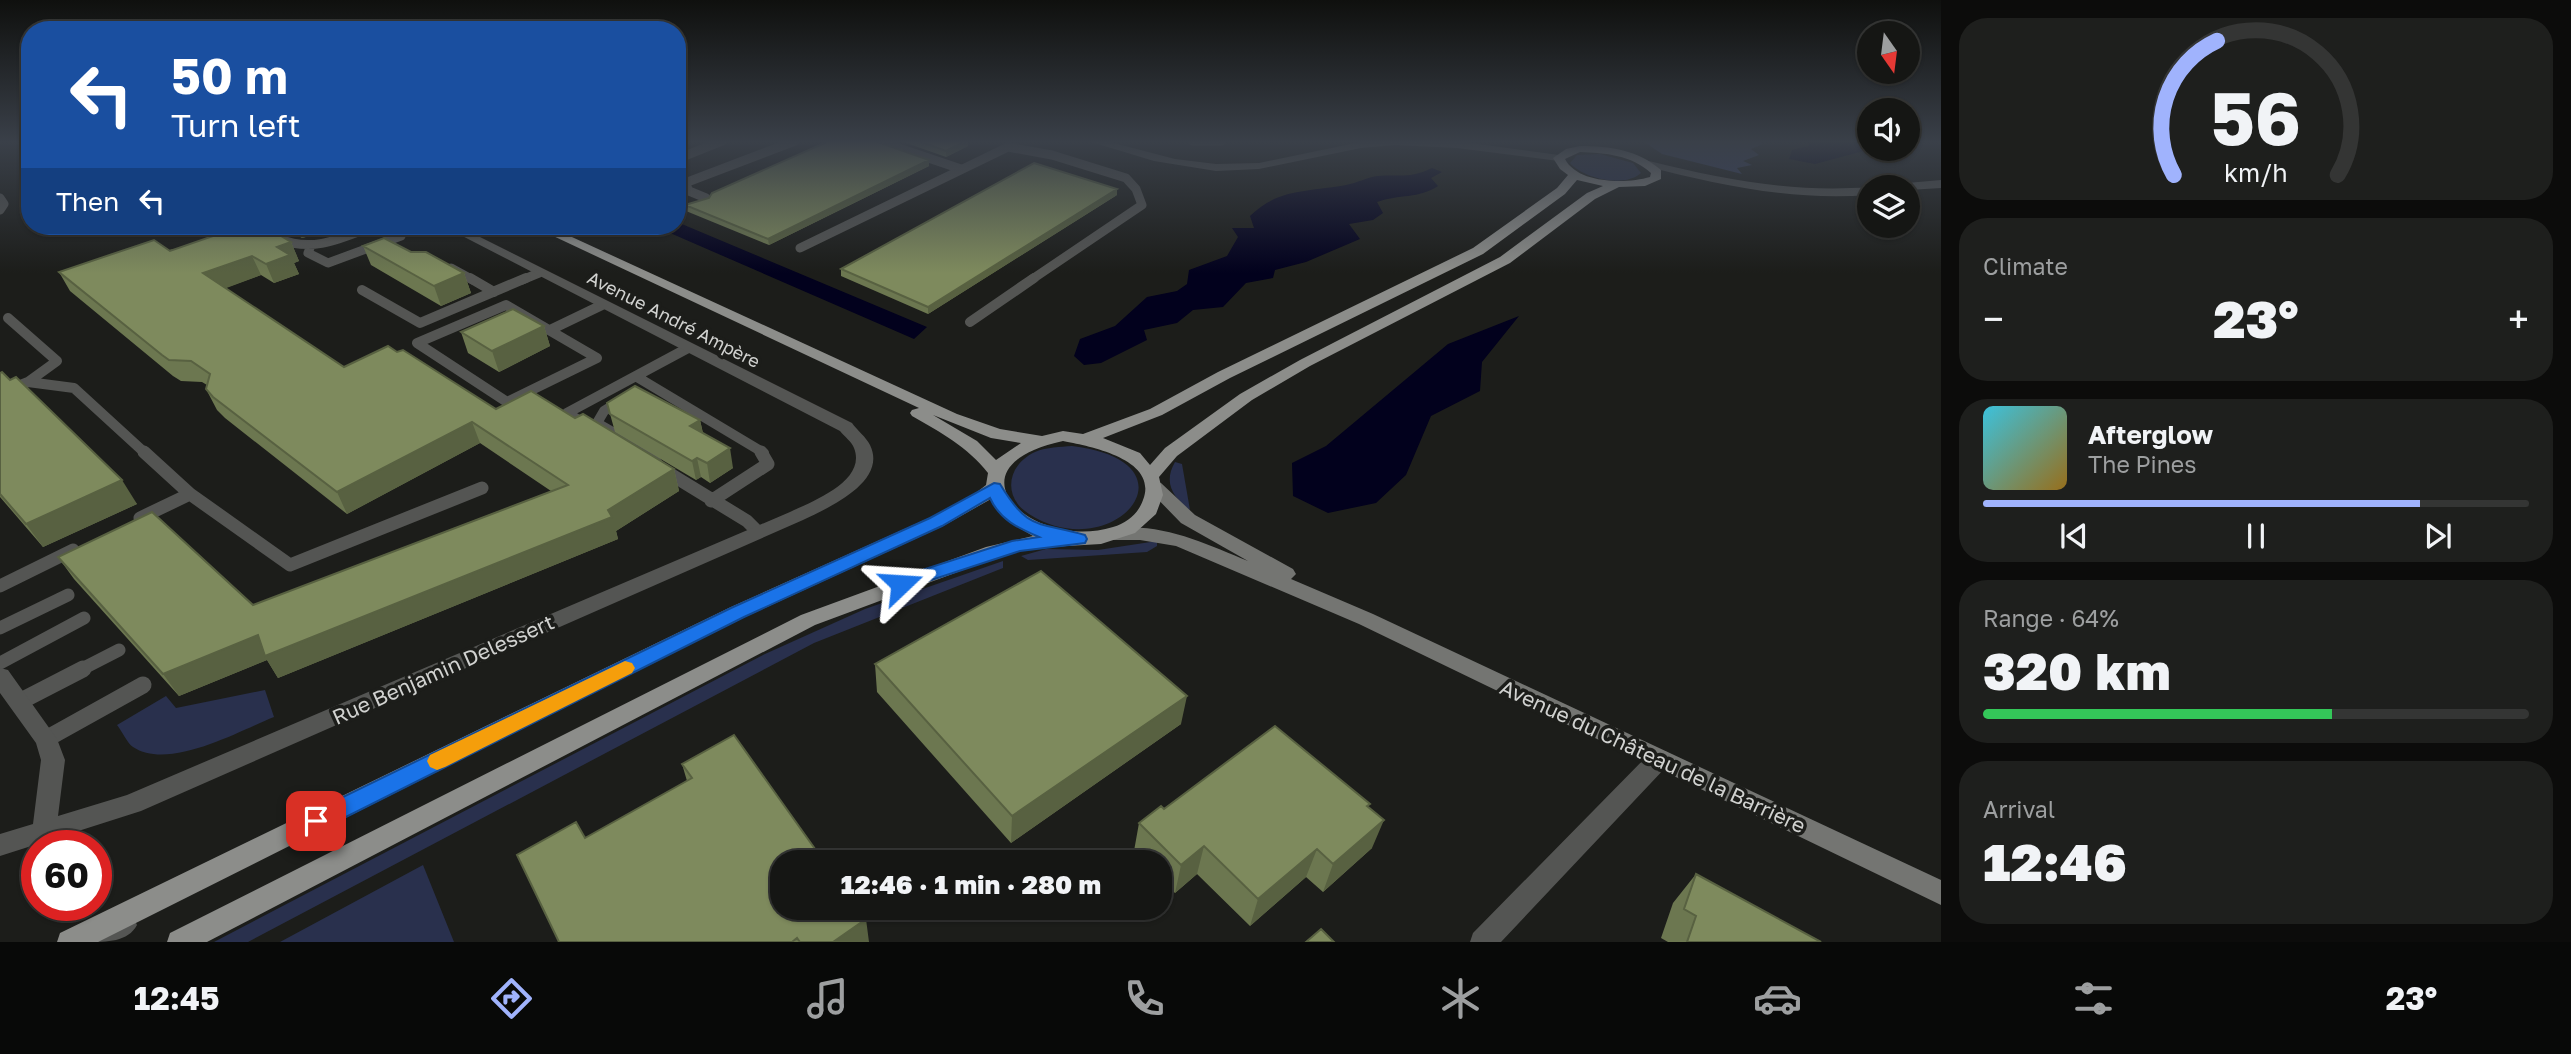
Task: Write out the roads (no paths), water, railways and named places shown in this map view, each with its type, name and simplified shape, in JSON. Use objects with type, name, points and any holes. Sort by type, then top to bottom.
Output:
[{"type":"main road","points":[[1090,437],[1156,412],[1224,375],[1478,251],[1566,185]]},
{"type":"main road","points":[[180,942],[808,620],[993,552],[1033,542],[1106,536],[1128,528],[1144,517],[1153,503],[1153,481],[1171,452],[1246,397],[1505,260],[1591,196],[1615,185],[1633,185]]},
{"type":"main road","points":[[557,235],[865,380],[997,435],[1039,440]]},
{"type":"main road","points":[[865,380],[886,396],[965,439],[985,456],[1003,507],[1021,523],[1048,534],[1079,539]]},
{"type":"main road","points":[[71,942],[738,612],[936,522],[995,480],[1005,458],[1020,447],[1063,436],[1090,437],[1116,445],[1138,458],[1153,481]]},
{"type":"main road","name":"Avenue du Château de la Barrière","points":[[1153,481],[1188,519],[1366,619]]},
{"type":"main road","name":"Avenue du Château de la Barrière","points":[[1106,536],[1140,534],[1180,540],[1366,619],[1941,893]]},
{"type":"street","points":[[1742,185],[1808,193],[1857,191]]},
{"type":"street","name":"Avenue André Ampère","points":[[466,235],[846,427],[863,447],[865,461]]},
{"type":"street","name":"Rue Benjamin Delessert","points":[[44,830],[132,804],[758,532],[848,488],[858,480],[865,461]]},
{"type":"street","points":[[0,676],[46,739],[53,770],[44,830]]},
{"type":"street","points":[[1483,942],[1659,759]]},
{"type":"street","name":"Rue Benjamin Delessert","points":[[0,845],[21,838]]},
{"type":"street","points":[[100,942],[167,894]]},
{"type":"lane","points":[[800,248],[928,185]]},
{"type":"lane","points":[[971,322],[1142,205],[1132,185]]},
{"type":"lane","points":[[686,188],[706,198]]},
{"type":"lane","points":[[0,198],[4,204],[0,210]]},
{"type":"lane","points":[[241,239],[251,235]]},
{"type":"lane","points":[[273,235],[294,247],[310,248],[348,235]]},
{"type":"lane","points":[[310,248],[308,253],[328,264],[401,236]]},
{"type":"lane","points":[[440,262],[494,292]]},
{"type":"lane","points":[[362,290],[420,323],[539,273]]},
{"type":"lane","points":[[506,305],[550,330],[597,358],[507,402],[417,343],[506,305]]},
{"type":"lane","points":[[550,330],[602,305]]},
{"type":"lane","points":[[0,393],[28,382],[57,361],[8,318]]},
{"type":"lane","points":[[688,348],[568,413],[747,521],[758,532]]},
{"type":"lane","points":[[637,377],[765,453],[768,464],[711,500]]},
{"type":"lane","points":[[28,382],[74,388],[190,494],[290,565],[482,488]]},
{"type":"lane","points":[[629,398],[604,411],[597,423],[650,454],[658,466]]},
{"type":"lane","points":[[657,405],[687,421],[711,421]]},
{"type":"lane","points":[[131,523],[190,494]]},
{"type":"lane","points":[[0,586],[83,546]]},
{"type":"lane","points":[[0,628],[68,595]]},
{"type":"lane","points":[[0,663],[84,618]]},
{"type":"lane","points":[[19,702],[119,650]]},
{"type":"lane","points":[[46,739],[143,685]]}]
